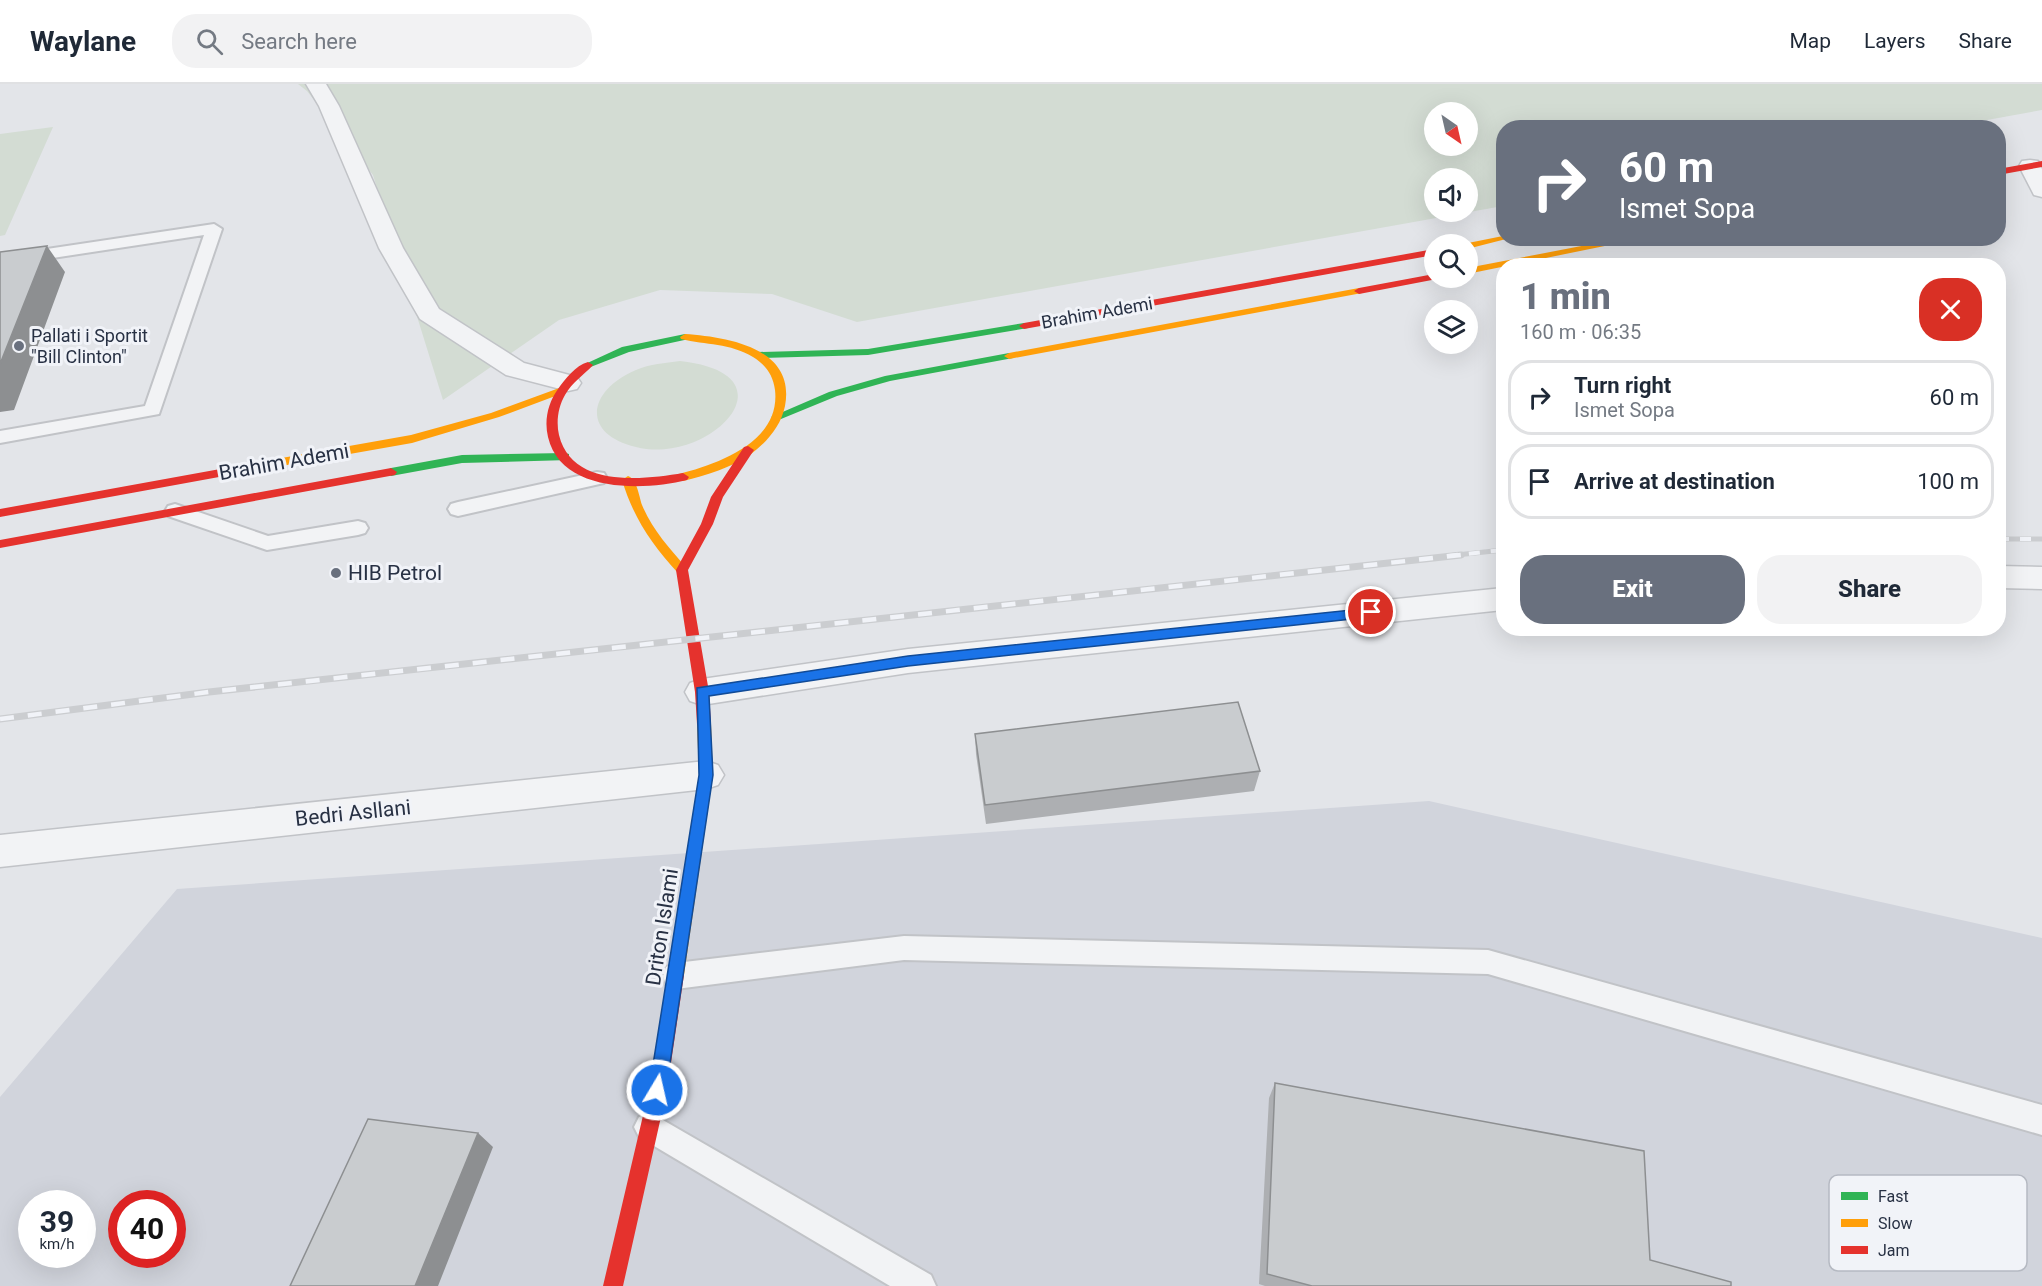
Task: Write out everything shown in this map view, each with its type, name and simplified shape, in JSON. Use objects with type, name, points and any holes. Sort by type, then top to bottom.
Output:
[{"type":"main road","points":[[2006,171],[2036,165]]},
{"type":"main road","points":[[1478,244],[1496,240]]},
{"type":"main road","points":[[1535,258],[1598,246]]},
{"type":"main road","name":"Brahim Ademi","points":[[758,355],[817,355],[900,347],[1424,254]]},
{"type":"main road","points":[[1478,269],[1496,265]]},
{"type":"main road","name":"Brahim Ademi","points":[[777,417],[833,394],[889,378],[1424,279]]},
{"type":"main road","name":"Brahim Ademi","points":[[0,513],[412,439],[495,415],[565,386],[601,358],[655,340],[685,337],[712,339],[737,345],[758,355],[773,369],[780,383],[782,399],[777,417],[766,434],[748,450],[725,463],[698,474],[669,480],[628,480],[597,478],[565,457],[553,440],[549,424],[552,406],[565,386]]},
{"type":"main road","points":[[628,480],[635,511],[649,537],[682,570],[707,524],[717,497],[748,450]]},
{"type":"main road","name":"Brahim Ademi","points":[[0,544],[462,459],[565,457]]},
{"type":"main road","name":"Driton Islami","points":[[613,1286],[657,1090],[706,775],[702,692],[682,570]]},
{"type":"street","points":[[316,84],[329,106],[391,248],[429,314],[515,369],[565,386]]},
{"type":"street","points":[[2036,165],[2042,190]]},
{"type":"street","points":[[2006,577],[2042,578]]},
{"type":"street","points":[[702,692],[908,661],[1496,600]]},
{"type":"street","name":"Bedri Asllani","points":[[0,851],[706,775]]},
{"type":"lane","points":[[0,261],[214,229],[153,410],[0,437]]},
{"type":"lane","points":[[458,509],[597,478]]},
{"type":"lane","points":[[175,511],[267,543],[358,528]]},
{"type":"lane","points":[[676,976],[904,948],[1488,962],[2042,1120]]},
{"type":"lane","points":[[649,1127],[920,1286]]},
{"type":"shaded area","points":[[298,84],[2042,84],[2042,110],[1987,120],[1496,120],[1496,207],[1478,210],[1478,168],[1424,168],[1424,220],[857,322],[772,294],[660,290],[559,320],[443,400],[373,175],[307,91]]},
{"type":"shaded area","points":[[53,127],[5,235],[0,236],[0,134]]},
{"type":"shaded area","points":[[680,361],[715,369],[734,383],[738,399],[730,416],[713,432],[690,443],[664,449],[636,447],[618,441],[606,432],[599,422],[597,411],[600,400],[608,389],[636,370]]},
{"type":"shaded area","points":[[1429,801],[2042,938],[2042,1286],[0,1286],[0,1097],[177,889]]},
{"type":"building","points":[[47,246],[0,364],[0,252]]},
{"type":"building","points":[[1238,702],[1260,771],[985,805],[975,734]]},
{"type":"building","points":[[1275,1083],[1644,1151],[1650,1260],[1731,1282],[1731,1286],[1312,1286],[1267,1274]]},
{"type":"building","points":[[368,1119],[478,1133],[415,1286],[290,1286]]},
{"type":"railway","points":[[2006,539],[2042,539]]},
{"type":"railway","points":[[1447,556],[1496,551]]},
{"type":"railway","points":[[0,719],[209,692],[1461,555]]},
{"type":"traffic: fast","points":[[758,355],[868,352],[1024,326]]},
{"type":"traffic: fast","points":[[588,365],[626,349],[685,337]]},
{"type":"traffic: fast","points":[[777,417],[833,394],[889,378],[1009,356]]},
{"type":"traffic: fast","points":[[391,472],[462,459],[565,457]]},
{"type":"traffic: slow","points":[[1478,244],[1496,240]]},
{"type":"traffic: slow","points":[[1535,258],[1598,246]]},
{"type":"traffic: slow","points":[[1478,269],[1496,265]]},
{"type":"traffic: slow","points":[[1009,356],[1359,291]]},
{"type":"traffic: slow","points":[[683,477],[714,468],[746,452],[770,428],[778,414],[781,397],[776,374],[759,356],[729,343],[685,337]]},
{"type":"traffic: slow","points":[[276,463],[412,439],[495,415],[562,390]]},
{"type":"traffic: slow","points":[[628,480],[642,518],[682,570]]},
{"type":"traffic: slow","points":[[676,975],[706,775],[704,724]]},
{"type":"traffic: jam","points":[[2006,171],[2042,164]]},
{"type":"traffic: jam","points":[[1024,326],[1424,254]]},
{"type":"traffic: jam","points":[[1359,291],[1424,279]]},
{"type":"traffic: jam","points":[[588,365],[571,378],[553,410],[552,427],[556,443],[565,458],[580,470],[609,481],[641,482],[683,477]]},
{"type":"traffic: jam","points":[[704,724],[702,692],[682,570],[707,524],[717,497],[748,450]]},
{"type":"traffic: jam","points":[[0,513],[276,463]]},
{"type":"traffic: jam","points":[[0,544],[391,472]]},
{"type":"traffic: jam","points":[[613,1286],[658,1090],[676,975]]},
{"type":"place","name":"Pallati i Sportit \"Bill Clinton\"","points":[[19,346]]},
{"type":"place","name":"HIB Petrol","points":[[336,573]]},
{"type":"route","points":[[657,1090],[706,775],[702,692],[908,661],[1371,612]]}]
